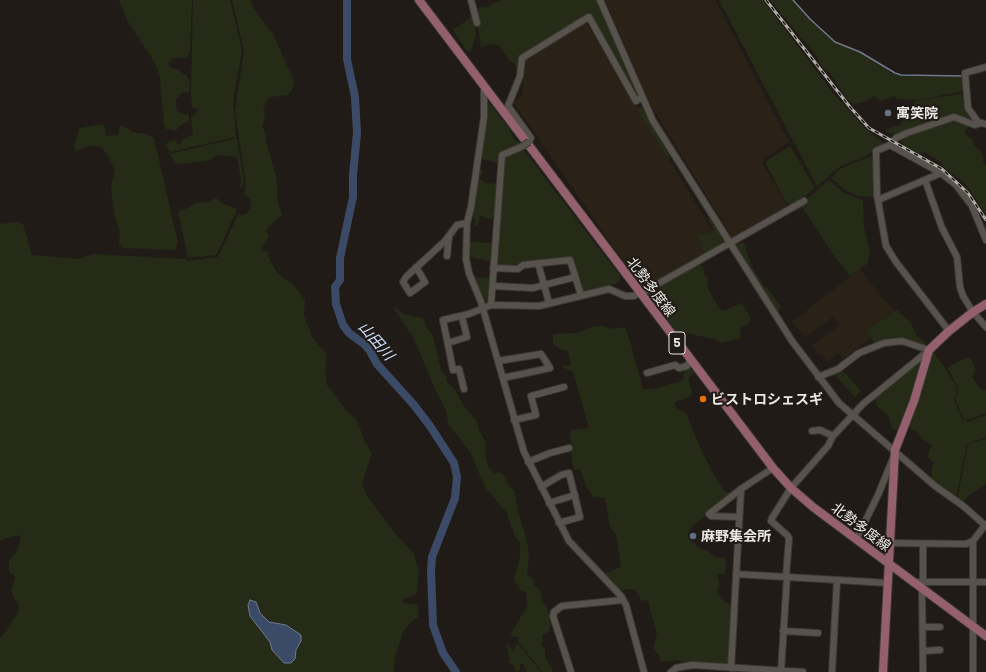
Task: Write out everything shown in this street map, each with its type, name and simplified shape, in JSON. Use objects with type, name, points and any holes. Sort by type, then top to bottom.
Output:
[{"type":"main road","name":"北勢多度線","points":[[418,0],[690,361],[773,468],[791,488],[813,508],[913,582],[923,585],[986,636]]},
{"type":"main road","points":[[883,672],[895,452],[914,401],[929,350],[949,331],[973,312],[986,304]]},
{"type":"street","points":[[472,0],[477,23]]},
{"type":"street","points":[[600,0],[653,121],[706,207],[731,242],[776,318],[818,376],[839,403],[852,415],[935,486],[962,505],[986,526],[973,541],[966,544],[890,543]]},
{"type":"street","points":[[491,305],[502,155],[521,148],[529,142],[531,138],[508,106],[520,76],[522,58],[588,17],[636,101],[642,98]]},
{"type":"street","points":[[984,123],[976,120],[968,108],[965,73],[986,67]]},
{"type":"street","points":[[484,88],[484,117],[471,207],[467,223],[466,259],[469,273],[483,307],[514,420],[528,462],[572,545],[623,600],[631,623],[644,672]]},
{"type":"street","points":[[949,331],[896,262],[886,246],[878,200],[876,151],[890,145],[896,138],[907,133],[954,117],[974,125],[984,123]]},
{"type":"street","points":[[890,145],[941,173],[956,185],[968,198],[986,240]]},
{"type":"street","points":[[878,200],[941,173]]},
{"type":"street","points":[[925,180],[942,228],[957,257],[960,287],[973,312],[986,327]]},
{"type":"street","points":[[464,390],[459,368],[453,370],[443,320],[462,316],[491,305],[534,306],[609,289],[625,296],[634,296],[763,226],[804,201]]},
{"type":"street","points":[[416,267],[448,236],[457,225],[467,223]]},
{"type":"street","points":[[447,256],[448,236]]},
{"type":"street","points":[[493,268],[518,269],[523,265],[570,260],[581,295]]},
{"type":"street","points":[[538,263],[549,303]]},
{"type":"street","points":[[493,286],[533,288],[575,277]]},
{"type":"street","points":[[448,343],[467,337],[462,316]]},
{"type":"street","points":[[818,376],[838,368],[859,353],[884,343],[902,341],[929,350]]},
{"type":"street","points":[[781,671],[789,538],[771,521],[791,488],[828,446],[833,436],[852,415],[929,350]]},
{"type":"street","points":[[498,361],[542,354],[550,368],[503,378]]},
{"type":"street","points":[[647,373],[675,365],[679,368],[687,366],[690,361]]},
{"type":"street","points":[[514,420],[536,415],[531,396],[564,387]]},
{"type":"street","points":[[812,430],[820,430],[833,436]]},
{"type":"street","points":[[528,462],[550,453],[569,448]]},
{"type":"street","points":[[856,540],[878,495],[895,452]]},
{"type":"street","points":[[739,517],[711,516],[709,514],[741,489],[773,468]]},
{"type":"street","points":[[541,487],[561,474],[569,473],[580,517],[559,523]]},
{"type":"street","points":[[731,668],[741,489]]},
{"type":"street","points":[[549,503],[575,495]]},
{"type":"street","points":[[973,541],[973,672]]},
{"type":"street","points":[[923,544],[923,672]]},
{"type":"street","points":[[736,574],[888,583]]},
{"type":"street","points":[[832,672],[837,580]]},
{"type":"street","points":[[923,585],[986,582]]},
{"type":"street","points":[[571,672],[553,616],[554,612],[562,606],[623,600]]},
{"type":"street","points":[[923,627],[940,627]]},
{"type":"street","points":[[784,632],[818,633]]},
{"type":"street","points":[[923,651],[940,650]]},
{"type":"street","points":[[671,672],[676,668],[685,665],[803,672]]},
{"type":"shaded area","points":[[605,0],[715,0],[789,142],[763,159],[763,164],[787,206],[732,237],[650,104]]},
{"type":"shaded area","points":[[586,22],[721,245],[642,288],[513,102],[522,96],[526,59]]},
{"type":"shaded area","points":[[860,269],[886,303],[888,302],[895,311],[866,331],[871,338],[843,359],[838,353],[827,362],[821,354],[818,355],[812,346],[839,325],[833,317],[805,338],[792,322]]},
{"type":"green space","points":[[119,0],[192,0],[190,52],[186,58],[172,58],[168,64],[171,68],[177,69],[187,76],[190,81],[189,92],[183,92],[176,99],[176,107],[180,113],[189,115],[189,121],[178,127],[176,131],[166,129],[164,125],[160,77],[155,63],[127,20]]},
{"type":"green space","points":[[193,0],[230,0],[242,50],[233,101],[236,137],[170,152],[166,145],[168,142],[175,140],[179,146],[182,140],[193,134],[191,118],[198,110],[192,107],[191,93]]},
{"type":"green space","points":[[232,0],[250,0],[254,9],[273,34],[294,81],[292,90],[288,95],[270,97],[266,101],[263,112],[265,118],[262,126],[266,135],[266,142],[277,180],[277,200],[282,215],[265,231],[269,235],[262,248],[263,251],[269,252],[268,256],[276,271],[284,279],[293,284],[305,300],[304,315],[312,337],[327,355],[325,369],[327,385],[345,409],[357,420],[365,442],[372,453],[362,484],[367,496],[393,531],[414,554],[419,573],[417,591],[416,594],[402,600],[403,603],[417,604],[419,616],[408,625],[402,635],[395,658],[394,672],[0,672],[0,639],[18,612],[19,607],[11,591],[15,576],[9,572],[9,561],[17,551],[21,538],[19,535],[0,540],[0,224],[18,222],[23,224],[32,255],[80,259],[92,254],[185,259],[187,261],[218,257],[238,215],[246,214],[251,207],[250,199],[244,194],[246,184],[235,111],[244,50]]},
{"type":"green space","points":[[503,0],[598,0],[629,73],[636,93],[634,97],[589,16],[521,58],[518,71],[514,63],[509,60],[500,46],[491,44],[481,47],[476,12],[480,7],[489,7],[493,3]]},
{"type":"green space","points":[[719,0],[763,0],[833,93],[867,130],[886,145],[864,157],[841,166],[817,186]]},
{"type":"green space","points":[[770,0],[792,0],[809,19],[835,42],[860,53],[891,73],[904,76],[964,77],[964,91],[918,100],[898,99],[894,96],[880,101],[874,96],[864,102],[853,104],[847,99],[829,72],[823,68],[815,54]]},
{"type":"green space","points":[[470,13],[473,13],[476,35],[471,51],[469,52],[466,50],[453,30],[470,18]]},
{"type":"green space","points":[[961,94],[974,122],[960,117],[895,135],[885,131],[893,126],[900,126],[904,117],[913,108],[914,101]]},
{"type":"green space","points":[[489,102],[510,130],[514,139],[520,144],[504,153],[497,163],[483,159],[480,154],[487,105]]},
{"type":"green space","points":[[639,107],[642,108],[670,157],[669,160],[638,112]]},
{"type":"green space","points":[[954,118],[970,125],[965,131],[966,135],[972,139],[974,146],[980,150],[983,155],[983,162],[986,165],[986,215],[965,183],[947,170],[937,159],[924,152],[919,154],[903,146],[901,137]]},
{"type":"green space","points":[[104,125],[106,136],[118,135],[120,126],[124,126],[132,132],[146,134],[154,138],[178,243],[175,250],[122,248],[119,244],[120,232],[115,218],[111,189],[115,168],[102,147],[90,146],[76,151],[74,148],[79,128]]},
{"type":"green space","points":[[237,138],[244,182],[241,188],[237,157],[216,155],[211,160],[182,164],[176,163],[170,154]]},
{"type":"green space","points":[[790,146],[815,188],[791,206],[784,199],[766,164],[767,160]]},
{"type":"green space","points":[[523,149],[620,276],[620,280],[616,284],[581,292],[571,258],[517,268],[494,266],[503,157]]},
{"type":"green space","points":[[871,156],[875,165],[876,197],[858,196],[847,191],[831,178],[840,169]]},
{"type":"green space","points":[[478,171],[483,171],[480,178],[482,181],[497,184],[496,216],[490,219],[480,216],[477,227],[474,225],[476,219],[471,216]]},
{"type":"green space","points":[[829,180],[844,193],[863,200],[864,227],[870,251],[868,263],[850,276],[832,253],[803,208],[792,212]]},
{"type":"green space","points":[[216,198],[223,204],[237,209],[221,245],[216,255],[188,258],[178,211],[188,208],[195,203],[208,202]]},
{"type":"green space","points":[[709,218],[726,242],[701,257],[700,254],[704,251],[697,235],[709,233],[714,230],[708,220]]},
{"type":"green space","points":[[469,242],[493,243],[492,262],[470,257]]},
{"type":"green space","points":[[744,243],[751,265],[764,286],[781,307],[778,311],[775,311],[736,246],[737,244]]},
{"type":"green space","points":[[698,264],[703,267],[705,272],[703,274],[707,277],[708,281],[707,287],[720,310],[724,311],[741,303],[743,304],[751,320],[748,324],[740,328],[741,338],[720,343],[714,339],[671,330],[644,294]]},
{"type":"green space","points":[[476,277],[489,278],[489,294],[485,303],[473,280]]},
{"type":"green space","points":[[395,307],[403,314],[423,318],[425,321],[425,325],[433,336],[441,370],[447,377],[446,381],[456,391],[463,405],[477,421],[478,428],[486,443],[485,455],[488,467],[494,474],[500,472],[503,474],[510,487],[515,492],[518,512],[526,536],[529,555],[527,575],[534,580],[534,585],[540,590],[542,600],[547,607],[551,624],[548,632],[543,634],[541,645],[545,649],[545,656],[553,670],[552,672],[543,672],[518,642],[519,637],[512,637],[511,633],[527,607],[526,592],[520,590],[514,579],[520,557],[520,543],[515,536],[506,512],[485,487],[470,452],[449,425],[445,408],[435,389],[414,339],[395,310]]},
{"type":"green space","points":[[897,310],[910,322],[917,336],[925,342],[926,346],[911,341],[875,344],[866,331]]},
{"type":"green space","points":[[603,326],[612,329],[625,327],[643,389],[654,389],[681,381],[684,379],[683,372],[690,368],[694,373],[688,378],[692,393],[691,396],[675,402],[676,408],[686,413],[701,450],[714,475],[724,491],[730,493],[730,496],[694,525],[687,534],[694,544],[701,549],[709,551],[714,557],[726,558],[725,574],[718,574],[717,576],[720,585],[717,591],[721,599],[729,604],[733,611],[728,666],[686,663],[676,660],[661,662],[659,655],[653,649],[657,634],[648,601],[641,600],[635,590],[629,589],[619,591],[603,574],[621,567],[616,535],[610,527],[605,498],[593,497],[586,486],[580,469],[574,470],[570,430],[589,428],[573,372],[562,367],[562,365],[567,366],[571,364],[568,351],[562,350],[553,344],[553,334],[576,333],[592,327]]},
{"type":"green space","points":[[933,352],[944,366],[956,386],[957,392],[954,400],[962,419],[968,422],[986,415],[986,437],[967,444],[956,497],[933,481],[931,474],[934,462],[928,458],[932,445],[921,439],[917,431],[912,430],[908,426],[928,355]]},
{"type":"green space","points":[[924,355],[901,430],[895,430],[892,428],[889,417],[877,406],[875,399]]},
{"type":"green space","points":[[970,357],[976,370],[972,376],[979,388],[986,391],[986,413],[966,420],[963,418],[955,398],[958,394],[958,388],[948,368],[963,359]]},
{"type":"green space","points":[[840,369],[861,391],[855,397],[834,374]]},
{"type":"green space","points":[[986,439],[986,484],[962,502],[958,499],[968,444]]},
{"type":"green space","points":[[506,644],[508,644],[513,652],[515,646],[518,644],[541,672],[527,672],[523,664],[520,663],[520,670],[518,672],[515,670],[513,665],[508,662],[510,658]]},
{"type":"water","points":[[250,600],[256,602],[260,613],[269,622],[286,625],[301,635],[301,641],[296,650],[295,659],[291,663],[284,663],[272,650],[270,642],[250,616],[248,605]]},
{"type":"waterway","name":"山田川","points":[[347,0],[347,59],[355,97],[357,133],[353,175],[353,197],[340,258],[340,280],[335,287],[336,304],[343,325],[349,333],[364,344],[370,351],[377,364],[414,405],[430,426],[454,463],[457,477],[455,498],[432,557],[431,572],[433,625],[443,653],[456,672]]},
{"type":"waterway","points":[[793,0],[810,19],[835,42],[860,52],[895,73],[901,75],[963,76]]},
{"type":"railway","points":[[766,0],[850,107],[869,128],[942,169],[968,193],[986,220]]},
{"type":"place","name":"寓笑院","points":[[888,113]]},
{"type":"place","name":"ビストロシェスギ","points":[[703,399]]},
{"type":"place","name":"麻野集会所","points":[[693,536]]}]
